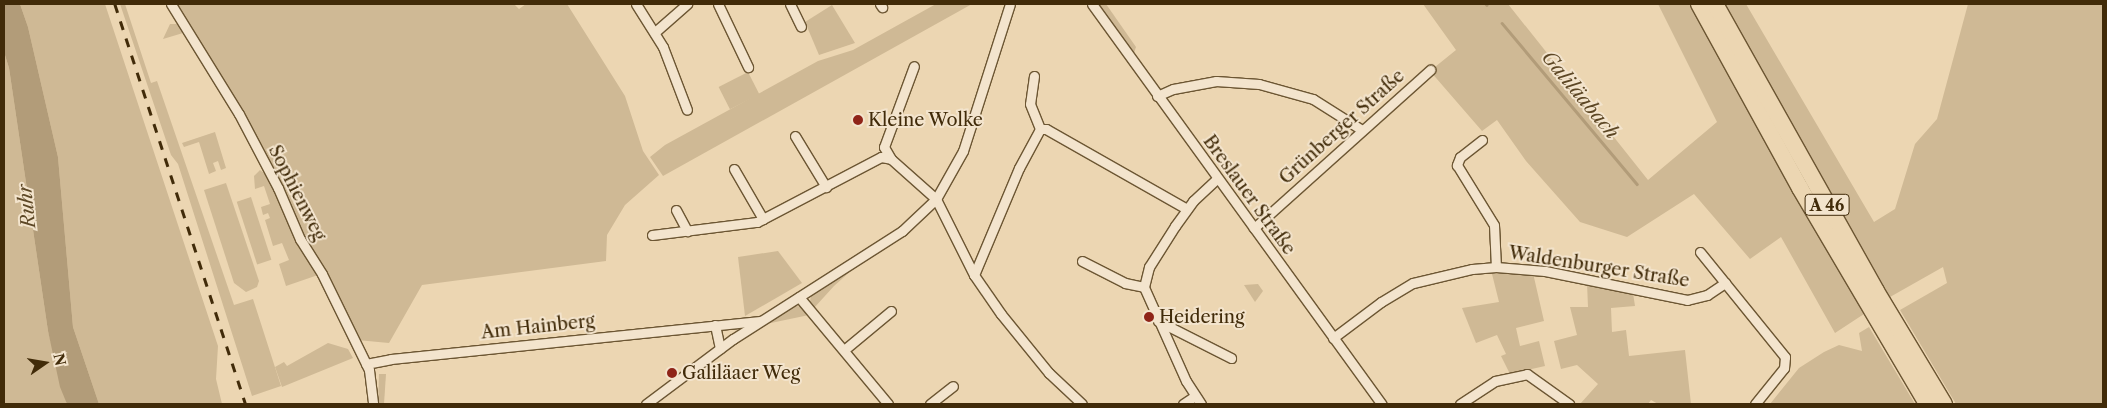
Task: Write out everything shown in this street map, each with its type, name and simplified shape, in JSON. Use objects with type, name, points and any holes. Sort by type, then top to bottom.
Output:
[{"type":"highway","name":"A 46","points":[[1699,4],[1805,196],[1927,404]]},
{"type":"highway","name":"A 46","points":[[1715,4],[1867,275],[1944,404]]},
{"type":"street","name":"Sophienweg","points":[[171,4],[239,114],[275,181],[300,238],[322,274],[366,364],[373,388],[373,404]]},
{"type":"street","points":[[636,4],[655,32],[679,82],[687,110]]},
{"type":"street","points":[[655,32],[686,4]]},
{"type":"street","points":[[718,4],[748,67]]},
{"type":"street","points":[[790,4],[801,27]]},
{"type":"street","points":[[646,404],[720,348],[902,231],[936,198],[963,151],[1010,4]]},
{"type":"street","name":"Breslauer Straße","points":[[1092,4],[1217,179],[1382,404]]},
{"type":"street","points":[[914,66],[884,147],[891,159],[936,198],[974,275],[1025,344],[1082,404]]},
{"type":"street","name":"Grünberger Straße","points":[[1254,228],[1430,70]]},
{"type":"street","points":[[1034,76],[1030,104],[1040,129]]},
{"type":"street","points":[[1157,96],[1216,81],[1259,84],[1313,98],[1362,130]]},
{"type":"street","points":[[974,275],[1019,168],[1040,129]]},
{"type":"street","points":[[1040,129],[1046,129],[1187,209]]},
{"type":"street","points":[[795,136],[826,187]]},
{"type":"street","points":[[1482,140],[1460,157],[1457,165],[1494,225],[1496,267]]},
{"type":"street","points":[[652,235],[763,219],[881,157],[891,159]]},
{"type":"street","points":[[734,169],[763,219]]},
{"type":"street","points":[[1201,404],[1195,396],[1158,321],[1144,287],[1149,267],[1187,209],[1217,179]]},
{"type":"street","points":[[676,210],[687,231]]},
{"type":"street","points":[[1700,252],[1782,352],[1786,361],[1755,404]]},
{"type":"street","points":[[1082,261],[1130,285],[1144,287]]},
{"type":"street","name":"Waldenburger Straße","points":[[1333,338],[1381,302],[1413,284],[1464,270],[1496,267],[1567,275],[1682,300],[1698,298],[1725,284]]},
{"type":"street","points":[[799,297],[888,404]]},
{"type":"street","points":[[844,350],[891,311]]},
{"type":"street","name":"Am Hainberg","points":[[366,364],[391,359],[760,321]]},
{"type":"street","points":[[1158,321],[1231,358]]},
{"type":"street","points":[[715,325],[720,348]]},
{"type":"street","points":[[1460,404],[1495,381],[1527,374],[1568,404]]},
{"type":"street","points":[[930,404],[952,386]]},
{"type":"street","points":[[1183,404],[1195,396]]},
{"type":"shaded area","points":[[4,4],[20,4],[28,27],[58,157],[73,327],[99,404],[67,404],[60,387],[48,331],[9,68],[4,52]]},
{"type":"shaded area","points":[[20,4],[105,4],[218,346],[216,379],[222,404],[99,404],[73,327],[58,157],[28,27]]},
{"type":"shaded area","points":[[120,4],[125,4],[151,83],[157,81],[234,305],[253,299],[281,386],[252,396],[178,164],[171,155]]},
{"type":"shaded area","points":[[175,4],[514,4],[519,9],[526,4],[567,4],[625,96],[643,151],[659,175],[625,205],[607,235],[606,261],[422,285],[389,343],[357,340]]},
{"type":"shaded area","points":[[936,4],[972,4],[663,176],[650,157],[665,145],[818,61],[853,50]]},
{"type":"shaded area","points":[[1098,4],[1106,4],[1136,47],[1134,53]]},
{"type":"shaded area","points":[[1423,4],[1508,4],[1648,180],[1717,122],[1658,4],[1693,4],[1864,314],[1835,333],[1781,237],[1750,259],[1694,194],[1627,237],[1580,222],[1526,161],[1497,120],[1482,131],[1430,71],[1456,50]]},
{"type":"shaded area","points":[[1725,4],[1746,4],[1874,222],[1895,209],[1915,144],[1937,119],[1968,4],[2103,4],[2103,404],[1956,404],[1900,310],[1947,283],[1943,267],[1890,297]]},
{"type":"shaded area","points":[[832,5],[855,43],[819,55],[805,22]]},
{"type":"shaded area","points":[[170,24],[177,24],[183,33],[163,39]]},
{"type":"shaded area","points":[[4,52],[9,68],[48,331],[67,404],[4,404]]},
{"type":"shaded area","points":[[748,72],[759,94],[730,109],[719,87]]},
{"type":"shaded area","points":[[215,132],[226,168],[221,170],[218,161],[213,163],[216,171],[209,174],[199,142],[184,147],[182,143]]},
{"type":"shaded area","points":[[260,170],[268,176],[303,252],[318,275],[286,286],[279,264],[289,260],[282,243],[273,246],[265,220],[270,218],[268,213],[263,215],[261,207],[270,204],[264,186],[255,189],[254,176]]},
{"type":"shaded area","points":[[226,183],[259,281],[257,287],[246,292],[234,283],[204,190]]},
{"type":"shaded area","points":[[251,197],[271,260],[257,264],[237,202]]},
{"type":"shaded area","points":[[778,251],[802,283],[745,316],[738,257]]},
{"type":"shaded area","points":[[853,269],[814,308],[810,302],[811,295]]},
{"type":"shaded area","points":[[1491,270],[1533,273],[1544,321],[1516,328],[1520,346],[1539,341],[1545,366],[1510,374],[1501,356],[1506,354],[1497,335],[1476,343],[1462,308],[1499,302]]},
{"type":"shaded area","points":[[1587,283],[1633,293],[1635,306],[1611,308],[1612,332],[1626,330],[1629,356],[1685,350],[1691,404],[1658,404],[1651,400],[1648,404],[1580,404],[1598,384],[1577,365],[1561,369],[1554,341],[1577,335],[1570,307],[1588,307]]},
{"type":"shaded area","points":[[1258,284],[1263,291],[1255,302],[1244,285]]},
{"type":"shaded area","points":[[796,306],[803,307],[809,315],[766,324]]},
{"type":"shaded area","points":[[1869,327],[1915,404],[1770,404],[1799,368],[1824,352],[1839,345],[1862,351],[1859,333]]},
{"type":"shaded area","points":[[328,343],[348,349],[353,358],[282,387],[275,367],[284,362],[287,366]]},
{"type":"shaded area","points":[[379,374],[386,374],[384,404],[378,404]]},
{"type":"waterway","name":"Galiläabach","points":[[1502,23],[1637,184]]},
{"type":"railway","points":[[115,4],[246,404]]},
{"type":"place","name":"Kleine Wolke","points":[[858,120]]},
{"type":"place","name":"Heidering","points":[[1149,317]]},
{"type":"place","name":"Galiläaer Weg","points":[[672,373]]},
{"type":"water label","name":"Ruhr","points":[[27,206]]}]
